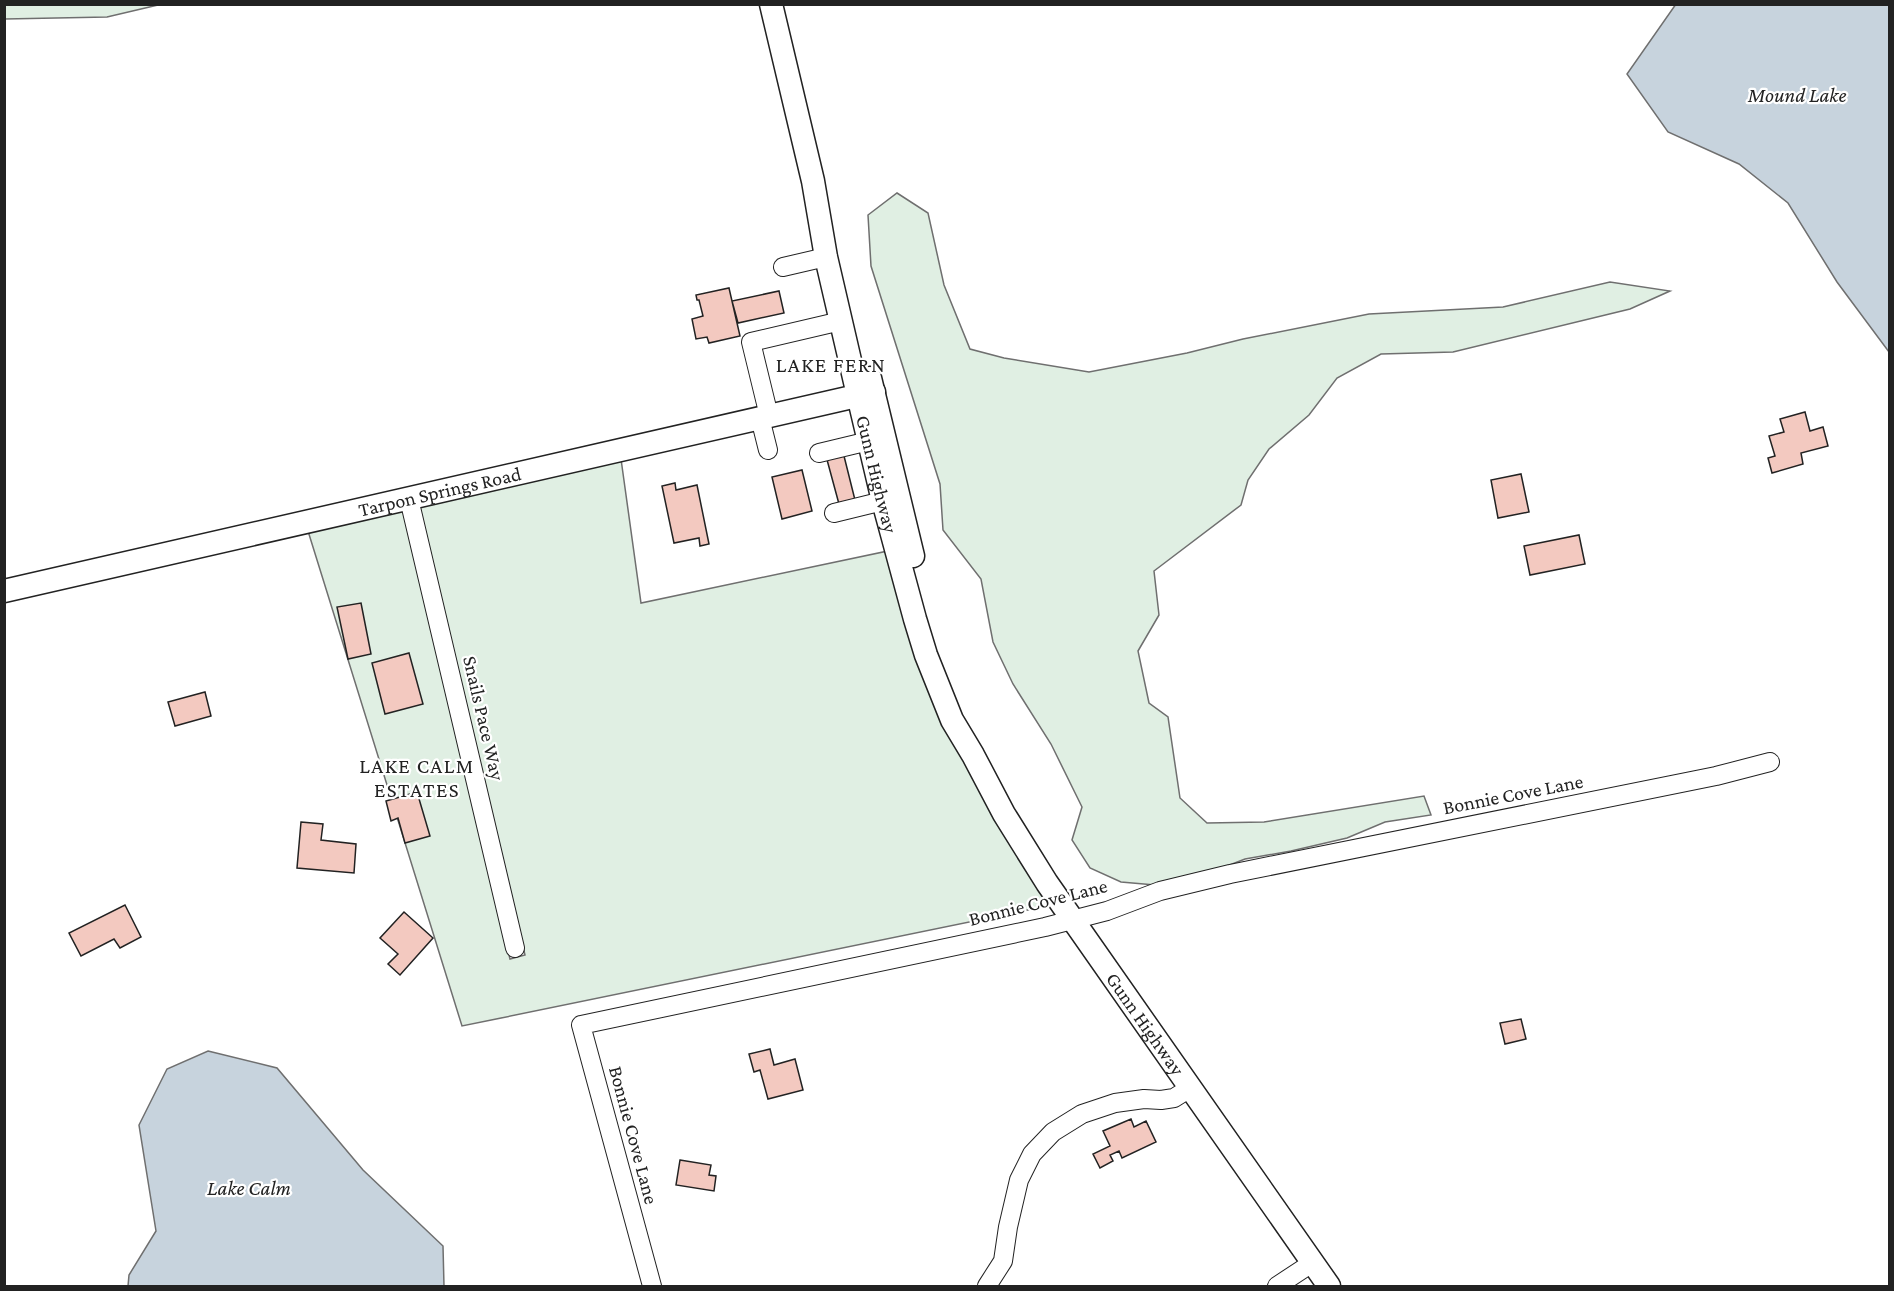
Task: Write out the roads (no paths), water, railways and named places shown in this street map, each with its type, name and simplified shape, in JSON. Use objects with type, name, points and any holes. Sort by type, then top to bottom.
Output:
[{"type":"main road","name":"Gunn Highway","points":[[771,4],[813,181],[826,257],[841,321],[866,394],[943,665],[973,754]]},
{"type":"main road","name":"Gunn Highway","points":[[813,181],[837,254],[866,394],[869,441],[883,501],[905,586],[926,654],[952,720],[973,754],[1008,822],[1072,921],[1329,1287]]},
{"type":"main road","name":"Tarpon Springs Road","points":[[4,591],[866,394]]},
{"type":"street","points":[[783,267],[826,257]]},
{"type":"street","points":[[768,450],[751,342],[841,321]]},
{"type":"street","points":[[819,453],[869,441]]},
{"type":"street","name":"Snails Pace Way","points":[[409,498],[515,948]]},
{"type":"street","points":[[834,513],[883,501]]},
{"type":"street","name":"Bonnie Cove Lane","points":[[652,1287],[581,1025],[1072,921],[1160,891],[1230,874],[1716,776],[1770,762]]},
{"type":"street","points":[[987,1287],[1003,1261],[1019,1180],[1032,1154],[1053,1132],[1082,1114],[1115,1103],[1174,1098],[1190,1088]]},
{"type":"street","points":[[1277,1287],[1312,1263]]},
{"type":"water","name":"Mound Lake","points":[[1676,4],[1889,5],[1889,352],[1837,282],[1788,203],[1739,164],[1668,132],[1627,74]]},
{"type":"water","name":"Lake Calm","points":[[208,1051],[277,1068],[363,1170],[443,1246],[444,1286],[128,1286],[129,1275],[156,1231],[139,1125],[167,1069]]},
{"type":"district","name":"LAKE FERN","points":[[831,365]]},
{"type":"district","name":"LAKE CALM ESTATES","points":[[417,778]]}]
